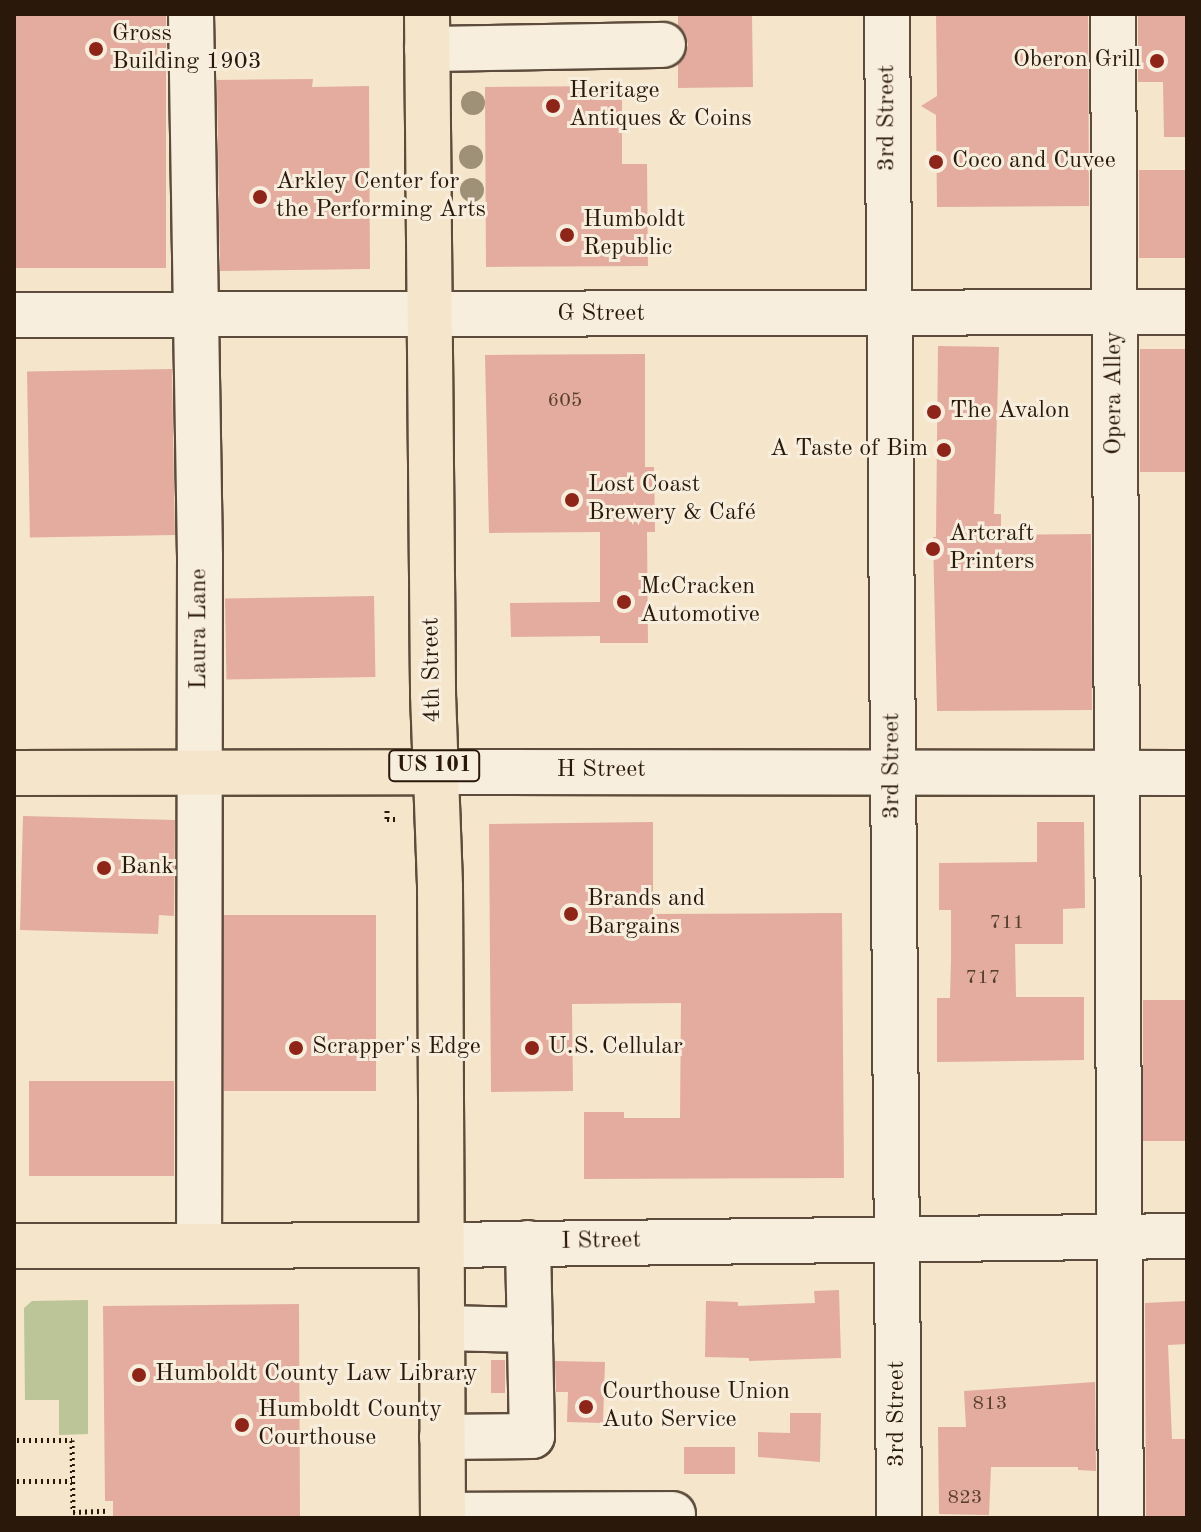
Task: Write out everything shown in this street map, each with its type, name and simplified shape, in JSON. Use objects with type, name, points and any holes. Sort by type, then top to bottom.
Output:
[{"type":"main road","name":"4th Street","points":[[427,32],[435,772],[440,887],[443,1516]]},
{"type":"main road","name":"H Street","points":[[14,773],[435,772]]},
{"type":"main road","name":"I Street","points":[[14,1246],[441,1245]]},
{"type":"street","name":"Laura Lane","points":[[191,14],[200,773],[199,1245]]},
{"type":"street","name":"3rd Street","points":[[887,14],[899,1518]]},
{"type":"street","name":"Opera Alley","points":[[1113,14],[1121,1518]]},
{"type":"street","points":[[427,32],[663,45]]},
{"type":"street","name":"G Street","points":[[14,315],[1187,312]]},
{"type":"street","name":"H Street","points":[[435,772],[1187,773]]},
{"type":"street","name":"I Street","points":[[441,1245],[1187,1236]]},
{"type":"street","points":[[442,1437],[532,1436],[528,1243]]},
{"type":"street","points":[[442,1328],[530,1330]]},
{"type":"street","points":[[443,1516],[673,1514]]},
{"type":"path","points":[[387,809],[387,819],[398,819]]},
{"type":"path","points":[[17,1440],[72,1440],[73,1512],[107,1511]]},
{"type":"path","points":[[17,1481],[72,1481]]},
{"type":"green space","points":[[88,1300],[88,1434],[59,1435],[59,1400],[25,1400],[24,1308],[32,1301]]},
{"type":"building","points":[[15,14],[166,14],[166,268],[15,268]]},
{"type":"building","points":[[678,14],[752,14],[753,87],[678,88],[678,64],[688,45],[685,33],[678,26]]},
{"type":"building","points":[[936,14],[1088,14],[1089,206],[937,207],[936,115],[921,106],[937,96]]},
{"type":"building","points":[[1138,14],[1187,14],[1187,137],[1164,137],[1163,82],[1138,82]]},
{"type":"building","points":[[313,79],[312,87],[369,86],[370,269],[220,271],[217,80]]},
{"type":"building","points":[[622,86],[622,164],[647,164],[648,266],[486,267],[485,87]]},
{"type":"building","points":[[1139,170],[1187,170],[1187,258],[1139,258]]},
{"type":"building","points":[[938,346],[999,347],[994,514],[1001,514],[1001,535],[1091,534],[1092,710],[937,711],[933,537],[936,537]]},
{"type":"building","points":[[1140,349],[1187,349],[1187,472],[1140,472]]},
{"type":"building","points":[[645,354],[645,467],[654,467],[655,532],[647,532],[648,643],[600,643],[600,636],[511,637],[510,603],[600,602],[600,532],[489,533],[485,355]]},
{"type":"building","points":[[172,369],[175,535],[30,538],[27,372]]},
{"type":"building","points":[[374,596],[375,677],[226,680],[225,599]]},
{"type":"building","name":"Bank","points":[[23,816],[175,820],[174,916],[159,915],[158,934],[20,930]]},
{"type":"building","points":[[653,822],[653,914],[842,913],[844,1178],[584,1179],[584,1112],[624,1112],[624,1118],[680,1118],[681,1003],[572,1004],[573,1091],[491,1092],[489,824]]},
{"type":"building","points":[[1037,822],[1084,822],[1085,908],[1063,909],[1063,944],[1015,944],[1016,997],[1084,997],[1084,1060],[937,1062],[937,998],[950,998],[951,959],[951,910],[939,910],[939,863],[1037,862]]},
{"type":"building","points":[[224,915],[376,915],[376,1091],[224,1091]]},
{"type":"building","points":[[1143,1000],[1187,1000],[1187,1141],[1143,1141]]},
{"type":"building","points":[[29,1081],[174,1081],[174,1176],[29,1176]]},
{"type":"building","points":[[839,1290],[841,1358],[749,1361],[749,1358],[705,1357],[706,1301],[738,1302],[738,1306],[815,1303],[814,1291]]},
{"type":"building","points":[[1187,1301],[1187,1344],[1168,1345],[1172,1439],[1187,1439],[1187,1518],[1146,1518],[1145,1303]]},
{"type":"building","points":[[299,1304],[300,1518],[113,1518],[113,1501],[105,1501],[103,1306]]},
{"type":"building","points":[[491,1360],[505,1360],[505,1393],[491,1393]]},
{"type":"building","name":"Courthouse Union Auto Service","points":[[555,1361],[605,1362],[603,1423],[567,1422],[568,1392],[556,1392]]},
{"type":"building","points":[[1095,1382],[1096,1471],[1078,1470],[1078,1467],[991,1467],[989,1515],[939,1514],[938,1427],[966,1427],[964,1391]]},
{"type":"building","points":[[790,1413],[821,1413],[820,1462],[758,1457],[758,1432],[790,1433]]},
{"type":"building","points":[[684,1447],[735,1447],[735,1474],[684,1474]]},
{"type":"place","name":"Gross Building 1903","points":[[96,49]]},
{"type":"place","name":"Oberon Grill","points":[[1157,61]]},
{"type":"place","name":"Heritage Antiques & Coins","points":[[553,106]]},
{"type":"place","name":"Coco and Cuvee","points":[[936,162]]},
{"type":"place","name":"Arkley Center for the Performing Arts","points":[[260,197]]},
{"type":"place","name":"Humboldt Republic","points":[[567,235]]},
{"type":"place","name":"The Avalon","points":[[934,412]]},
{"type":"place","name":"A Taste of Bim","points":[[944,450]]},
{"type":"place","name":"Lost Coast Brewery & Café","points":[[572,500]]},
{"type":"place","name":"Artcraft Printers","points":[[933,549]]},
{"type":"place","name":"McCracken Automotive","points":[[624,602]]},
{"type":"place","name":"Bank","points":[[104,868]]},
{"type":"place","name":"Brands and Bargains","points":[[571,914]]},
{"type":"place","name":"Scrapper's Edge","points":[[296,1048]]},
{"type":"place","name":"U.S. Cellular","points":[[532,1048]]},
{"type":"place","name":"Humboldt County Law Library","points":[[139,1375]]},
{"type":"place","name":"Courthouse Union Auto Service","points":[[586,1407]]},
{"type":"place","name":"Humboldt County Courthouse","points":[[242,1425]]}]
